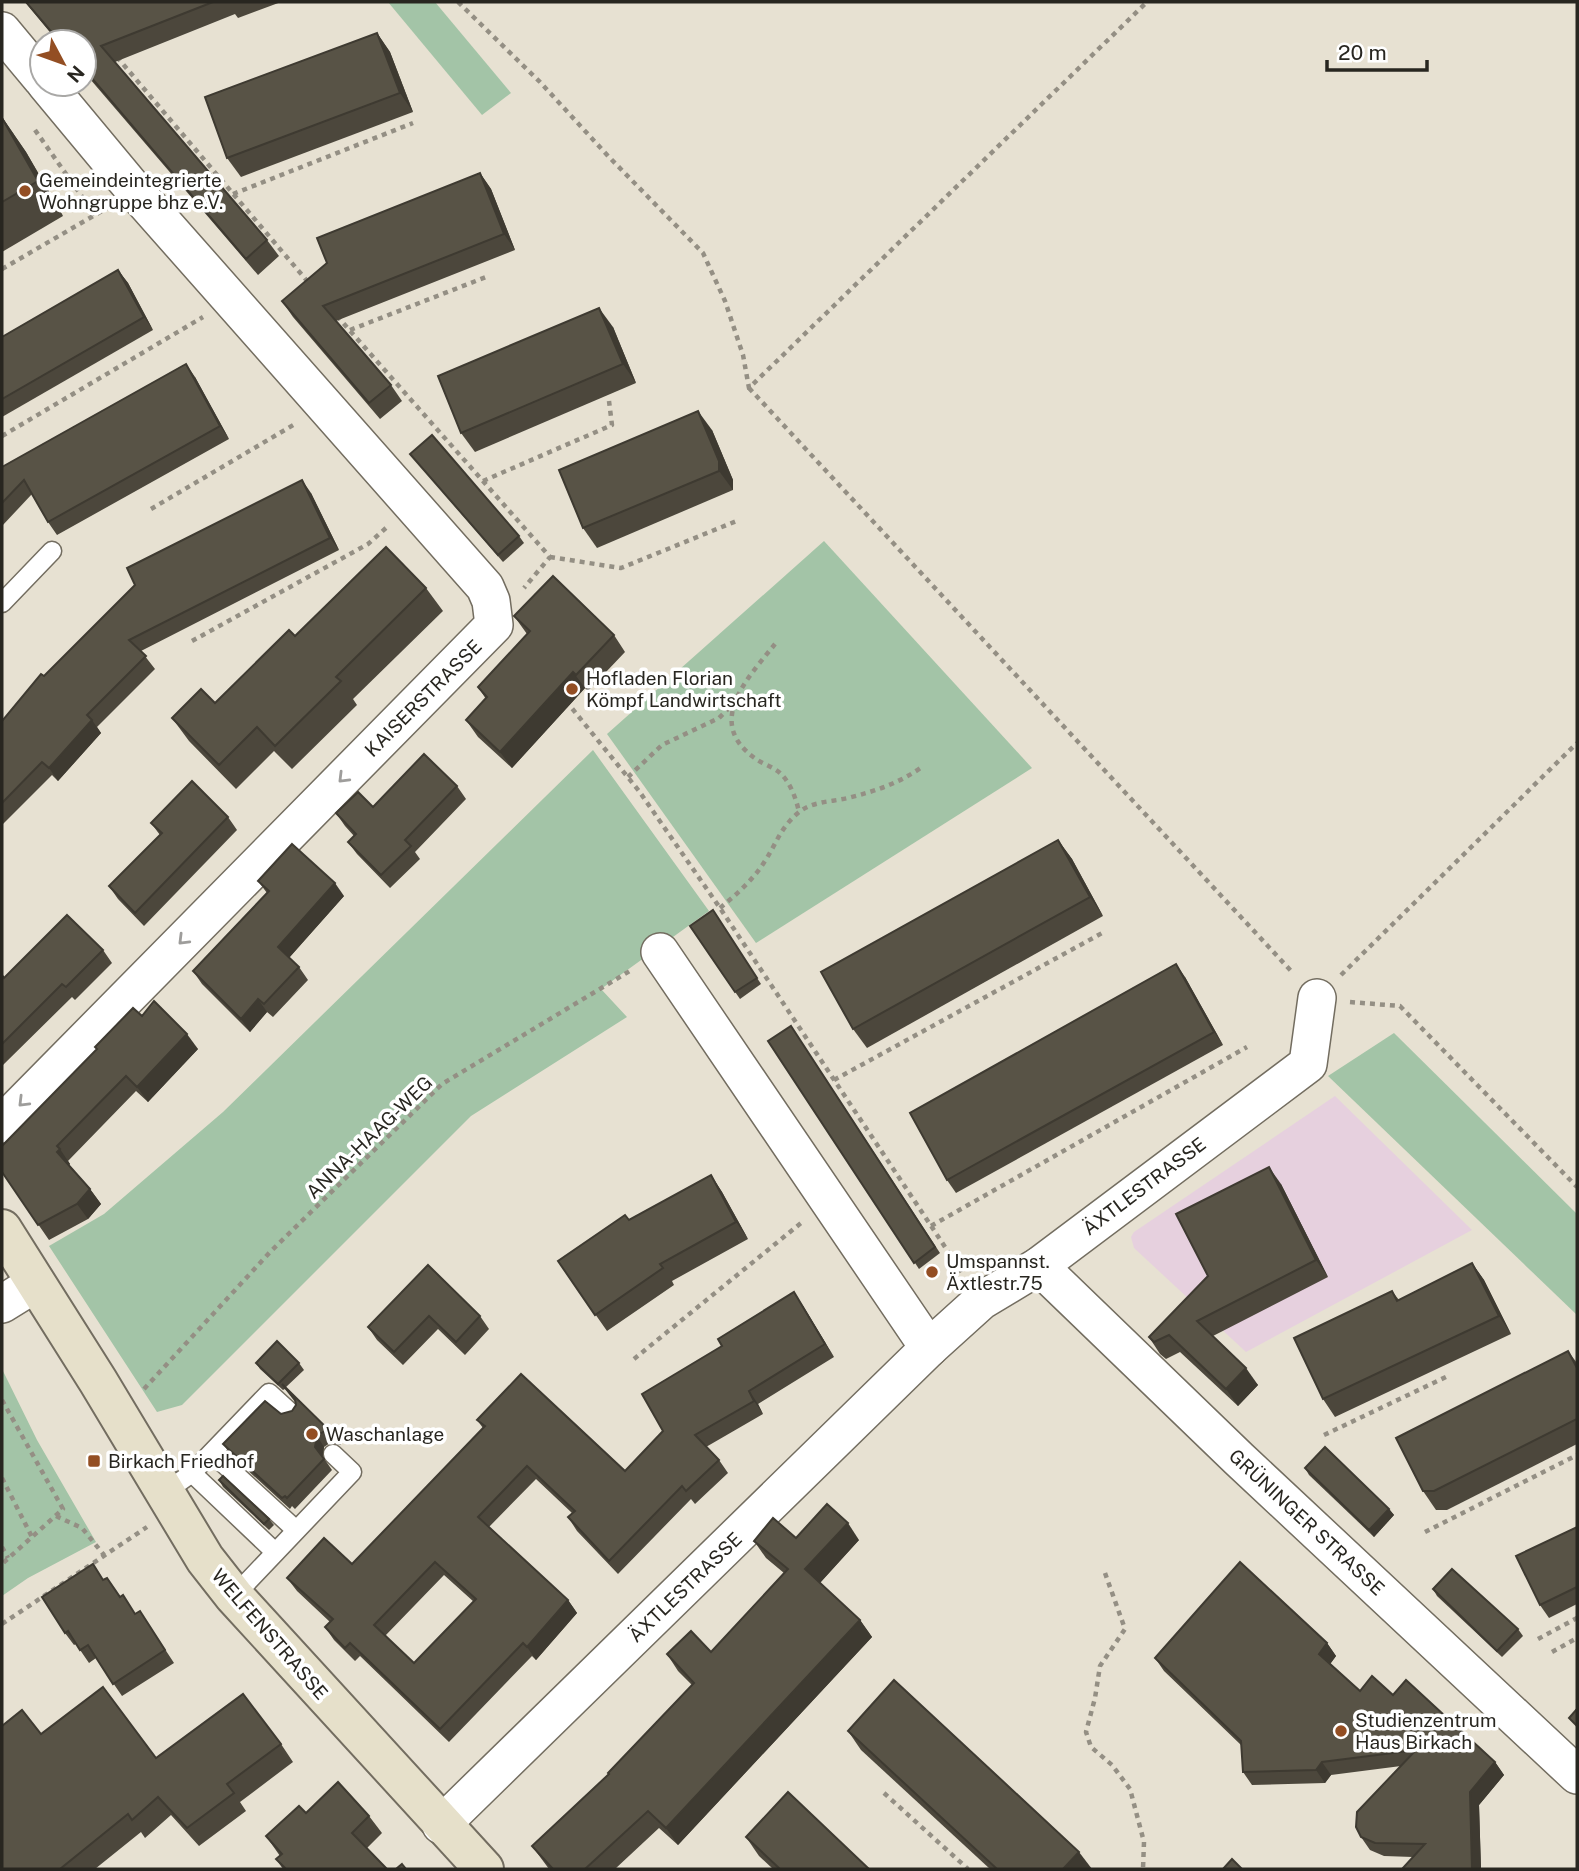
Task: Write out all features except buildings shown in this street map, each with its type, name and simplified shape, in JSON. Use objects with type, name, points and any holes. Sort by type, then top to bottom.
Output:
[{"type":"street","points":[[2,31],[28,62]]},
{"type":"street","name":"KAISERSTRASSE","points":[[2,1124],[494,625],[491,601],[485,587],[231,301],[58,98]]},
{"type":"street","points":[[660,952],[929,1348]]},
{"type":"street","name":"ÄXTLESTRASSE","points":[[441,1825],[929,1348],[981,1301],[1039,1266],[1308,1064],[1317,999]]},
{"type":"street","name":"WELFENSTRASSE","points":[[2,1229],[118,1417],[177,1492],[205,1559],[234,1596],[484,1869]]},
{"type":"street","name":"GRÜNINGER STRASSE","points":[[1039,1266],[1239,1459],[1577,1775]]},
{"type":"street","points":[[2,1304],[36,1283]]},
{"type":"lane","points":[[2,603],[52,551]]},
{"type":"lane","points":[[275,1552],[177,1492],[269,1393],[292,1415]]},
{"type":"lane","points":[[212,1453],[296,1530]]},
{"type":"lane","points":[[234,1596],[352,1472],[333,1454]]},
{"type":"path","points":[[458,2],[540,82],[703,253],[729,312],[743,355],[749,388],[1317,999],[1400,1006],[1577,1187]]},
{"type":"path","points":[[749,388],[1147,2]]},
{"type":"path","points":[[112,52],[314,288]]},
{"type":"path","points":[[30,122],[95,215]]},
{"type":"path","points":[[233,194],[413,123]]},
{"type":"path","points":[[2,269],[135,191]]},
{"type":"path","points":[[349,330],[486,277]]},
{"type":"path","points":[[2,436],[231,301]]},
{"type":"path","points":[[332,309],[550,557],[621,568],[739,520]]},
{"type":"path","points":[[483,481],[612,425],[609,401]]},
{"type":"path","points":[[151,509],[277,436],[322,405]]},
{"type":"path","points":[[191,641],[368,544],[411,505]]},
{"type":"path","points":[[494,625],[550,557]]},
{"type":"path","points":[[775,644],[734,699],[730,726],[739,745],[755,759],[779,772],[790,787],[799,811]]},
{"type":"path","points":[[562,698],[628,777],[720,908],[981,1301]]},
{"type":"path","points":[[628,777],[662,745],[719,718],[733,704]]},
{"type":"path","points":[[1317,999],[1577,743]]},
{"type":"path","points":[[720,908],[752,879],[780,831],[799,811],[819,802],[847,799],[900,782],[922,767]]},
{"type":"path","points":[[834,1080],[1104,932]]},
{"type":"path","name":"ANNA-HAAG-WEG","points":[[118,1417],[271,1251],[442,1084],[660,952]]},
{"type":"path","points":[[931,1226],[1247,1047]]},
{"type":"path","points":[[634,1359],[829,1200]]},
{"type":"path","points":[[1324,1436],[1448,1376]]},
{"type":"path","points":[[2,1399],[63,1509],[2,1564]]},
{"type":"path","points":[[1425,1532],[1577,1455]]},
{"type":"path","points":[[2,1478],[32,1537]]},
{"type":"path","points":[[2,1624],[104,1555],[177,1492]]},
{"type":"path","points":[[55,1516],[82,1528],[104,1555]]},
{"type":"path","points":[[2,1547],[8,1558]]},
{"type":"path","points":[[1105,1573],[1125,1629],[1100,1666],[1086,1732],[1091,1747],[1112,1765],[1130,1789],[1144,1842],[1143,1869]]},
{"type":"path","points":[[1538,1639],[1577,1618]]},
{"type":"path","points":[[1552,1652],[1577,1638]]},
{"type":"path","points":[[884,1793],[968,1869]]},
{"type":"shaded area","points":[[1335,1096],[1472,1230],[1246,1352],[1134,1248],[1131,1237],[1134,1232]]},
{"type":"green space","points":[[388,2],[435,2],[511,93],[482,115]]},
{"type":"green space","points":[[824,541],[1032,768],[756,943],[607,734]]},
{"type":"green space","points":[[593,750],[709,911],[601,989],[627,1017],[471,1116],[182,1405],[157,1412],[49,1246],[104,1214],[223,1112]]},
{"type":"green space","points":[[1394,1033],[1577,1214],[1577,1315],[1328,1076]]},
{"type":"green space","points":[[2,1369],[37,1440],[96,1542],[28,1578],[2,1596]]},
{"type":"place","name":"Gemeindeintegrierte Wohngruppe bhz e.V.","points":[[25,191]]},
{"type":"place","name":"Hofladen Florian Kömpf Landwirtschaft","points":[[572,689]]},
{"type":"place","name":"Umspannst. Äxtlestr.75","points":[[932,1272]]},
{"type":"place","name":"Waschanlage","points":[[312,1434]]},
{"type":"place","name":"Birkach Friedhof","points":[[94,1461]]},
{"type":"place","name":"Studienzentrum Haus Birkach","points":[[1341,1731]]}]
